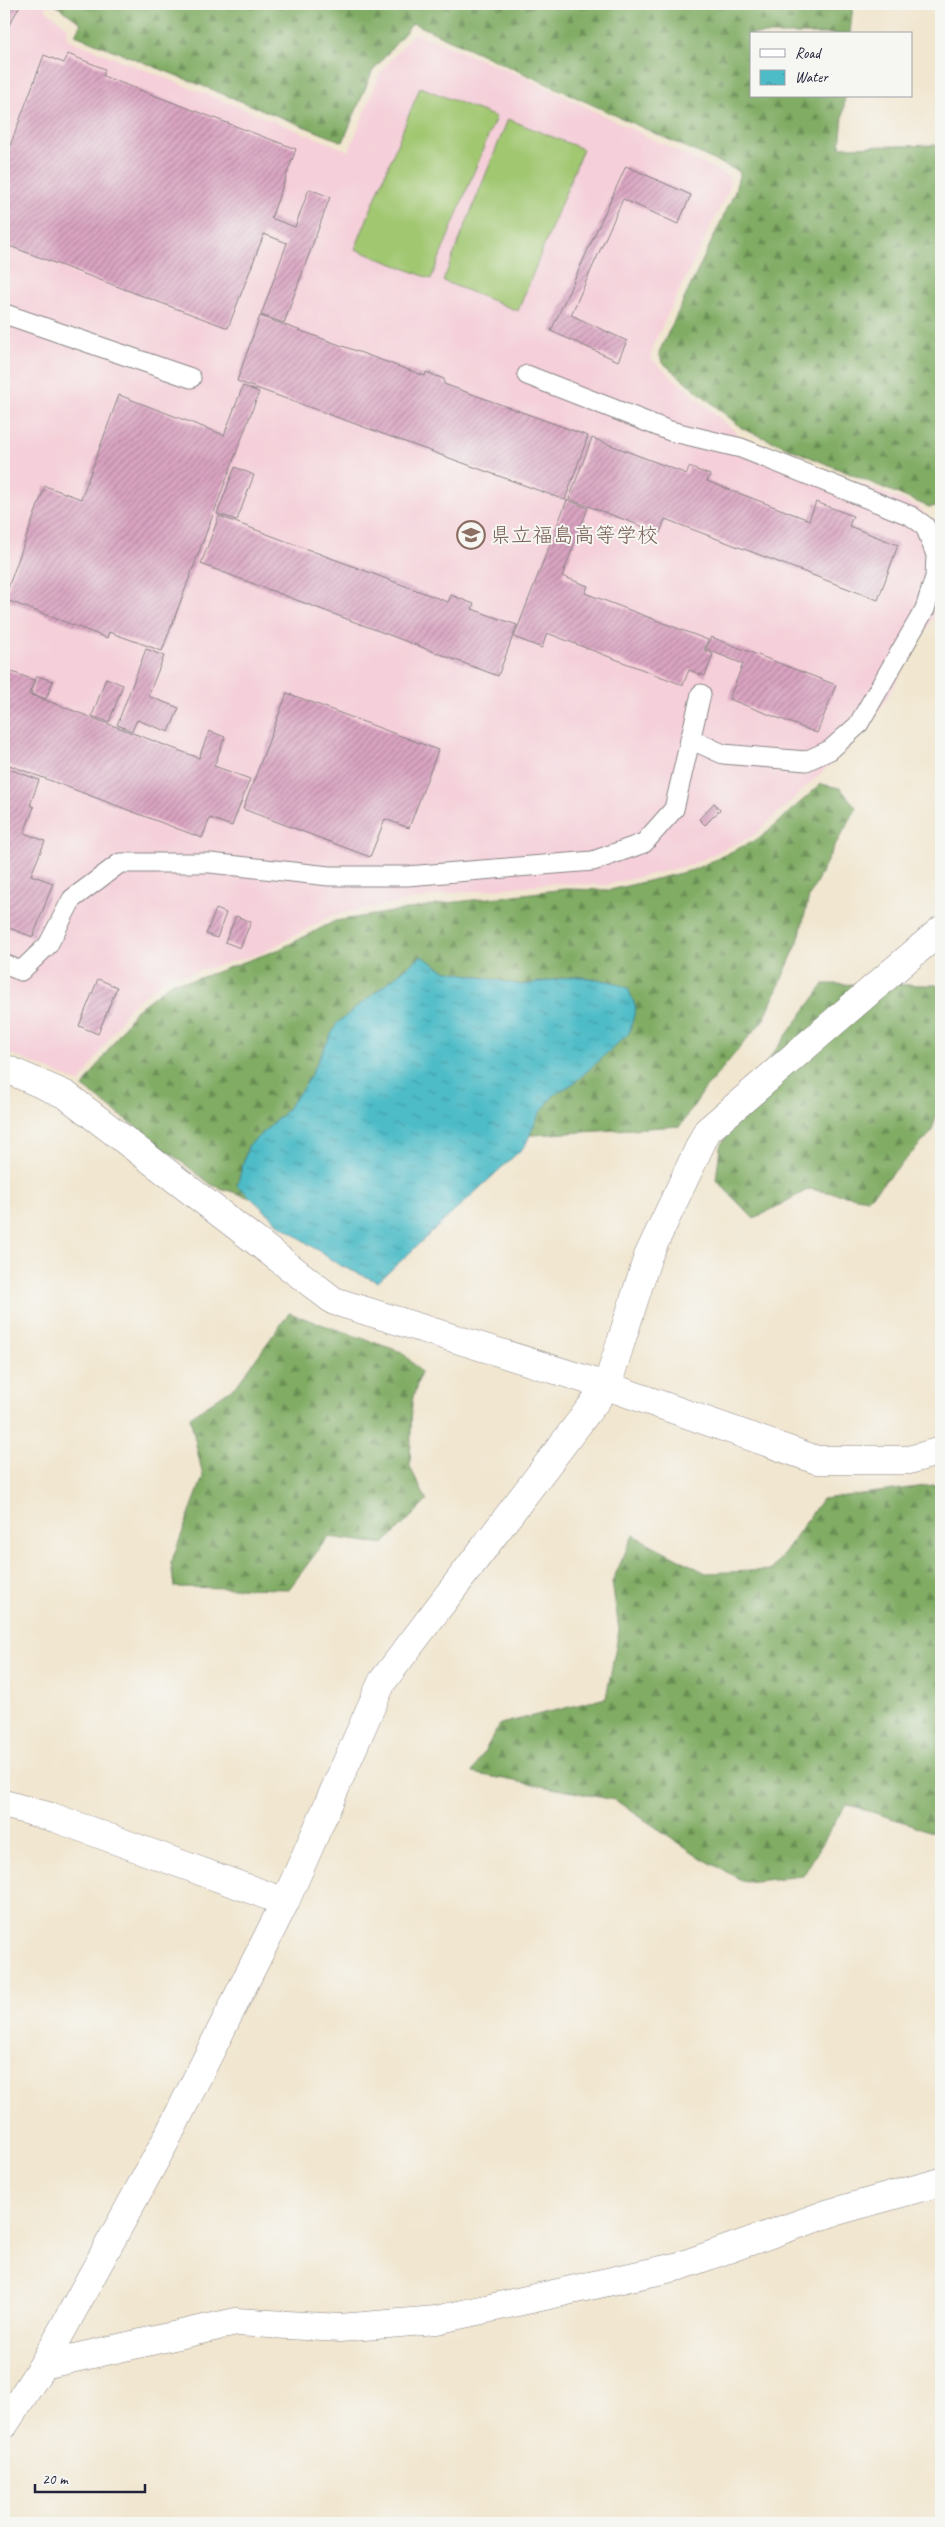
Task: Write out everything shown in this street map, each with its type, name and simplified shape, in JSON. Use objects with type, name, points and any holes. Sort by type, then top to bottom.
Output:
[{"type":"street","points":[[4,2425],[43,2365],[165,2142],[285,1902],[382,1682],[607,1386],[648,1256],[707,1131],[941,930]]},
{"type":"street","points":[[4,1068],[66,1095],[334,1301],[607,1386],[816,1460],[909,1460],[941,1451]]},
{"type":"street","points":[[4,1804],[55,1818],[285,1902]]},
{"type":"street","points":[[43,2365],[236,2322],[340,2328],[436,2320],[680,2266],[830,2213],[941,2182]]},
{"type":"lane","points":[[4,318],[6,314],[191,378]]},
{"type":"lane","points":[[527,375],[670,431],[741,448],[911,516],[925,526],[936,555],[935,577],[925,610],[858,725],[830,750],[806,761],[723,754],[690,740]]},
{"type":"lane","points":[[4,964],[21,971],[48,945],[72,899],[120,863],[210,863],[329,876],[407,876],[593,861],[644,843],[674,809],[701,694]]},
{"type":"shaded area","name":"県立福島高等学校","points":[[4,4],[46,4],[46,10],[68,27],[67,39],[349,151],[380,73],[414,33],[524,77],[730,177],[729,189],[653,345],[651,359],[740,436],[917,506],[936,524],[941,545],[941,589],[932,620],[868,730],[754,835],[690,865],[605,885],[553,883],[445,894],[332,915],[262,953],[187,974],[174,973],[130,1006],[80,1083],[4,1051]]},
{"type":"green space","points":[[54,4],[853,4],[850,32],[750,32],[750,98],[845,98],[840,147],[941,145],[941,506],[929,507],[743,429],[662,362],[659,352],[734,194],[740,172],[413,23],[372,72],[343,142],[75,35],[81,23]]},
{"type":"green space","points":[[420,87],[496,117],[431,279],[355,249]]},
{"type":"green space","points":[[508,119],[583,149],[518,311],[443,281]]},
{"type":"green space","points":[[821,784],[840,788],[857,808],[834,847],[809,897],[798,942],[764,1019],[705,1089],[680,1126],[518,1136],[256,1200],[212,1185],[83,1087],[135,1011],[172,982],[194,980],[280,949],[335,921],[448,903],[565,889],[610,890],[693,870],[760,838]]},
{"type":"green space","points":[[824,984],[937,985],[941,995],[941,1102],[931,1133],[868,1199],[809,1189],[754,1219],[716,1180],[720,1147],[758,1074]]},
{"type":"green space","points":[[289,1313],[402,1352],[421,1372],[412,1401],[410,1467],[427,1501],[384,1544],[328,1537],[289,1589],[174,1587],[171,1563],[203,1477],[190,1417],[237,1385]]},
{"type":"green space","points":[[941,1484],[941,1836],[846,1804],[803,1876],[745,1882],[703,1859],[615,1800],[472,1773],[500,1724],[606,1698],[619,1630],[612,1582],[633,1535],[706,1573],[772,1570],[822,1499]]},
{"type":"water","points":[[421,956],[444,970],[522,985],[576,976],[613,982],[628,988],[636,1008],[629,1033],[574,1083],[554,1095],[539,1114],[525,1146],[378,1282],[339,1265],[278,1223],[237,1185],[248,1146],[282,1115],[306,1084],[337,1023]]},
{"type":"building","points":[[4,4],[21,4],[4,34]]},
{"type":"building","points":[[68,54],[105,69],[103,76],[296,149],[271,218],[295,227],[309,189],[330,197],[284,323],[261,315],[287,243],[264,234],[228,328],[4,244],[4,162],[44,55],[64,63]]},
{"type":"building","points":[[626,166],[691,195],[678,224],[623,199],[571,315],[627,341],[618,361],[551,331]]},
{"type":"building","points":[[260,316],[425,376],[426,372],[444,379],[444,384],[588,436],[565,500],[237,381]]},
{"type":"building","points":[[243,386],[259,392],[162,651],[109,632],[107,638],[4,599],[45,486],[81,499],[119,395],[224,435]]},
{"type":"building","points":[[592,438],[687,474],[689,467],[710,475],[707,481],[809,520],[816,502],[853,516],[849,526],[898,545],[878,600],[665,519],[660,533],[569,499]]},
{"type":"building","points":[[235,467],[254,475],[237,520],[217,514]]},
{"type":"building","points":[[567,500],[588,508],[562,576],[588,586],[585,593],[708,640],[704,650],[713,654],[705,676],[689,670],[683,685],[547,633],[542,648],[514,637]]},
{"type":"building","points":[[219,516],[448,602],[451,595],[474,604],[472,609],[517,625],[498,676],[201,564]]},
{"type":"building","points":[[711,637],[836,685],[817,733],[729,699],[743,664],[706,649]]},
{"type":"building","points":[[146,649],[164,656],[148,696],[179,708],[169,732],[137,720],[132,731],[117,725]]},
{"type":"building","points":[[4,669],[34,680],[29,694],[199,758],[209,731],[225,737],[214,766],[250,779],[232,826],[210,818],[202,838],[4,763]]},
{"type":"building","points":[[37,676],[53,681],[46,699],[31,694]]},
{"type":"building","points":[[106,678],[123,685],[109,722],[92,716]]},
{"type":"building","points":[[287,693],[438,750],[409,828],[385,819],[370,857],[243,809]]},
{"type":"building","points":[[4,767],[39,780],[30,805],[34,807],[24,833],[45,841],[31,875],[53,883],[33,937],[4,926]]},
{"type":"building","points":[[714,803],[720,810],[705,825],[699,819]]},
{"type":"building","points":[[216,909],[226,913],[217,938],[206,934]]},
{"type":"building","points":[[236,916],[251,922],[240,948],[225,942]]},
{"type":"building","points":[[98,979],[117,987],[98,1034],[79,1026]]},
{"type":"place","name":"県立福島高等学校","points":[[471,535]]}]
